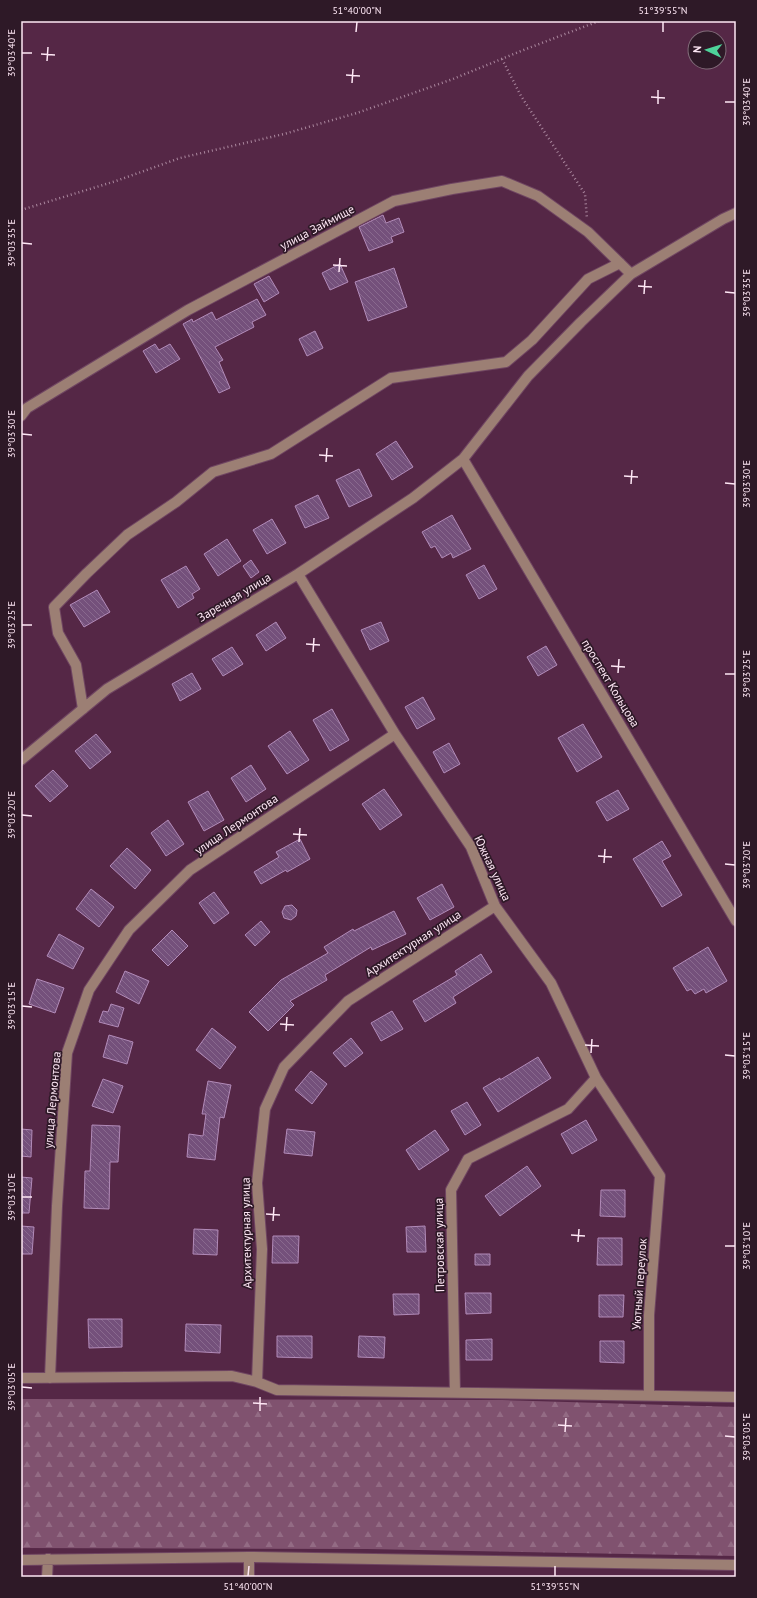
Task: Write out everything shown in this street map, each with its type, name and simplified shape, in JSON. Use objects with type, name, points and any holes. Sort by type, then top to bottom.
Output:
[{"type":"street","name":"улица Займище","points":[[21,416],[27,408],[188,310],[394,201],[452,189],[502,181],[538,196],[588,232],[631,274]]},
{"type":"street","name":"Заречная улица","points":[[21,760],[107,689],[298,574],[413,498],[463,459],[528,376],[631,274],[723,219],[736,213]]},
{"type":"street","points":[[83,709],[76,665],[58,633],[54,607],[87,572],[127,535],[176,502],[213,472],[270,454],[391,378],[506,362],[532,340],[588,279],[620,263]]},
{"type":"street","name":"проспект Кольцова","points":[[463,459],[736,921]]},
{"type":"street","name":"Южная улица","points":[[298,574],[395,734],[471,847],[495,906],[551,983],[596,1078],[660,1176]]},
{"type":"street","name":"улица Лермонтова","points":[[50,1378],[57,1206],[67,1053],[89,990],[129,930],[190,870],[395,734]]},
{"type":"street","name":"Архитектурная улица","points":[[257,1382],[262,1249],[257,1182],[265,1109],[284,1067],[348,1000],[495,906]]},
{"type":"street","name":"Петровская улица","points":[[455,1392],[452,1190],[468,1159],[568,1109],[596,1078]]},
{"type":"street","name":"Уютный переулок","points":[[649,1395],[648,1315],[660,1176]]},
{"type":"street","points":[[21,1378],[232,1376],[257,1382],[277,1390],[736,1397]]},
{"type":"street","points":[[249,1557],[249,1577]]},
{"type":"street","points":[[21,1560],[249,1557],[736,1565]]},
{"type":"street","points":[[47,1577],[48,1560]]},
{"type":"path","points":[[21,210],[116,181],[180,158],[284,134],[357,113],[453,80],[599,21]]},
{"type":"path","points":[[502,59],[521,96],[585,194],[588,232]]},
{"type":"green space","points":[[21,1399],[502,1400],[736,1407],[736,1556],[367,1549],[21,1548]]},
{"type":"building","points":[[383,215],[386,223],[399,218],[404,232],[391,237],[393,242],[369,251],[359,227]]},
{"type":"building","points":[[340,264],[348,282],[330,290],[322,273]]},
{"type":"building","points":[[394,268],[407,307],[368,321],[355,282]]},
{"type":"building","points":[[269,276],[279,293],[264,302],[254,284]]},
{"type":"building","points":[[257,299],[266,315],[252,322],[254,327],[215,347],[223,360],[219,362],[230,388],[219,393],[183,324],[192,319],[193,322],[212,312],[216,320]]},
{"type":"building","points":[[315,331],[323,348],[307,356],[299,339]]},
{"type":"building","points":[[155,344],[159,350],[170,344],[180,359],[156,373],[143,351]]},
{"type":"building","points":[[396,441],[413,467],[392,480],[376,454]]},
{"type":"building","points":[[359,469],[372,496],[349,507],[336,480]]},
{"type":"building","points":[[318,495],[329,518],[305,528],[295,506]]},
{"type":"building","points":[[452,515],[471,549],[453,558],[451,553],[442,558],[435,546],[431,548],[422,532]]},
{"type":"building","points":[[272,519],[286,543],[267,554],[253,530]]},
{"type":"building","points":[[227,539],[241,561],[218,576],[204,554]]},
{"type":"building","points":[[251,560],[259,572],[251,578],[243,566]]},
{"type":"building","points":[[484,565],[497,589],[479,599],[466,575]]},
{"type":"building","points":[[186,566],[200,589],[192,594],[194,598],[178,608],[161,580]]},
{"type":"building","points":[[97,590],[110,612],[84,627],[70,605]]},
{"type":"building","points":[[276,622],[286,638],[266,651],[256,635]]},
{"type":"building","points":[[381,622],[389,641],[370,650],[361,630]]},
{"type":"building","points":[[546,646],[557,665],[538,676],[527,657]]},
{"type":"building","points":[[232,647],[243,664],[223,676],[212,659]]},
{"type":"building","points":[[192,673],[201,689],[180,701],[172,684]]},
{"type":"building","points":[[423,697],[435,719],[417,729],[405,707]]},
{"type":"building","points":[[332,709],[349,740],[330,751],[313,720]]},
{"type":"building","points":[[583,724],[602,757],[577,772],[558,738]]},
{"type":"building","points":[[290,731],[309,760],[287,774],[268,746]]},
{"type":"building","points":[[96,734],[111,752],[90,769],[75,751]]},
{"type":"building","points":[[449,743],[460,764],[444,773],[433,752]]},
{"type":"building","points":[[251,765],[266,789],[246,802],[231,778]]},
{"type":"building","points":[[53,770],[68,786],[50,802],[35,786]]},
{"type":"building","points":[[384,789],[402,815],[380,830],[362,804]]},
{"type":"building","points":[[618,790],[629,809],[607,821],[596,802]]},
{"type":"building","points":[[208,791],[224,820],[204,831],[188,802]]},
{"type":"building","points":[[168,820],[184,844],[166,856],[151,833]]},
{"type":"building","points":[[300,839],[310,859],[261,884],[254,872],[279,857],[276,852]]},
{"type":"building","points":[[662,841],[671,856],[662,861],[682,895],[662,907],[633,859]]},
{"type":"building","points":[[127,848],[151,870],[135,889],[110,866]]},
{"type":"building","points":[[442,884],[454,907],[430,920],[417,898]]},
{"type":"building","points":[[91,889],[114,907],[99,927],[76,909]]},
{"type":"building","points":[[214,892],[229,913],[214,924],[199,903]]},
{"type":"building","points":[[292,905],[297,910],[296,916],[291,920],[284,918],[282,912],[285,906]]},
{"type":"building","points":[[394,911],[406,934],[372,950],[371,947],[325,975],[327,980],[290,1001],[294,1005],[268,1031],[249,1012],[281,980],[328,953],[324,947],[353,929],[354,931]]},
{"type":"building","points":[[261,921],[270,932],[255,946],[245,935]]},
{"type":"building","points":[[172,930],[188,946],[168,966],[152,950]]},
{"type":"building","points":[[59,934],[84,948],[73,969],[47,956]]},
{"type":"building","points":[[708,947],[727,981],[706,993],[704,989],[695,994],[691,989],[687,991],[673,968]]},
{"type":"building","points":[[481,954],[492,972],[453,997],[456,1003],[425,1022],[413,1001],[457,975],[455,971]]},
{"type":"building","points":[[125,971],[149,981],[139,1004],[116,992]]},
{"type":"building","points":[[37,979],[64,988],[55,1013],[29,1004]]},
{"type":"building","points":[[111,1004],[124,1008],[118,1027],[99,1022],[103,1011],[108,1012]]},
{"type":"building","points":[[392,1011],[403,1029],[381,1041],[371,1023]]},
{"type":"building","points":[[212,1028],[236,1047],[220,1069],[196,1050]]},
{"type":"building","points":[[109,1035],[133,1042],[127,1064],[103,1057]]},
{"type":"building","points":[[351,1038],[363,1053],[345,1067],[333,1053]]},
{"type":"building","points":[[538,1057],[551,1078],[498,1112],[483,1088],[500,1078],[500,1080]]},
{"type":"building","points":[[311,1071],[327,1084],[312,1104],[295,1090]]},
{"type":"building","points":[[103,1079],[123,1086],[113,1113],[92,1106]]},
{"type":"building","points":[[208,1081],[231,1085],[224,1118],[220,1117],[215,1160],[187,1157],[189,1134],[203,1136],[206,1114],[202,1114]]},
{"type":"building","points":[[467,1102],[481,1125],[465,1135],[451,1111]]},
{"type":"building","points":[[586,1120],[597,1140],[572,1154],[561,1134]]},
{"type":"building","points":[[92,1125],[120,1126],[118,1162],[110,1162],[109,1209],[84,1208],[85,1171],[90,1171]]},
{"type":"building","points":[[21,1129],[32,1130],[31,1157],[21,1156]]},
{"type":"building","points":[[287,1129],[315,1132],[312,1156],[284,1153]]},
{"type":"building","points":[[435,1130],[449,1150],[419,1170],[406,1150]]},
{"type":"building","points":[[527,1166],[541,1186],[500,1216],[485,1196]]},
{"type":"building","points":[[21,1177],[32,1178],[29,1213],[21,1213]]},
{"type":"building","points":[[601,1190],[625,1190],[625,1217],[600,1216]]},
{"type":"building","points":[[21,1226],[34,1227],[32,1254],[21,1254]]},
{"type":"building","points":[[425,1226],[426,1252],[407,1252],[406,1227]]},
{"type":"building","points":[[194,1229],[218,1230],[217,1255],[193,1254]]},
{"type":"building","points":[[273,1236],[299,1236],[298,1263],[272,1263]]},
{"type":"building","points":[[598,1238],[622,1238],[622,1265],[597,1265]]},
{"type":"building","points":[[475,1254],[490,1254],[490,1265],[475,1265]]},
{"type":"building","points":[[465,1293],[491,1293],[491,1313],[466,1314]]},
{"type":"building","points":[[393,1294],[419,1294],[419,1314],[394,1315]]},
{"type":"building","points":[[599,1295],[624,1295],[623,1317],[599,1317]]},
{"type":"building","points":[[88,1319],[122,1319],[122,1347],[89,1348]]},
{"type":"building","points":[[186,1324],[221,1325],[220,1353],[185,1351]]},
{"type":"building","points":[[277,1336],[312,1336],[312,1358],[277,1357]]},
{"type":"building","points":[[359,1336],[385,1337],[384,1358],[358,1357]]},
{"type":"building","points":[[492,1339],[492,1360],[466,1360],[466,1340]]},
{"type":"building","points":[[600,1341],[624,1341],[624,1363],[600,1362]]}]
